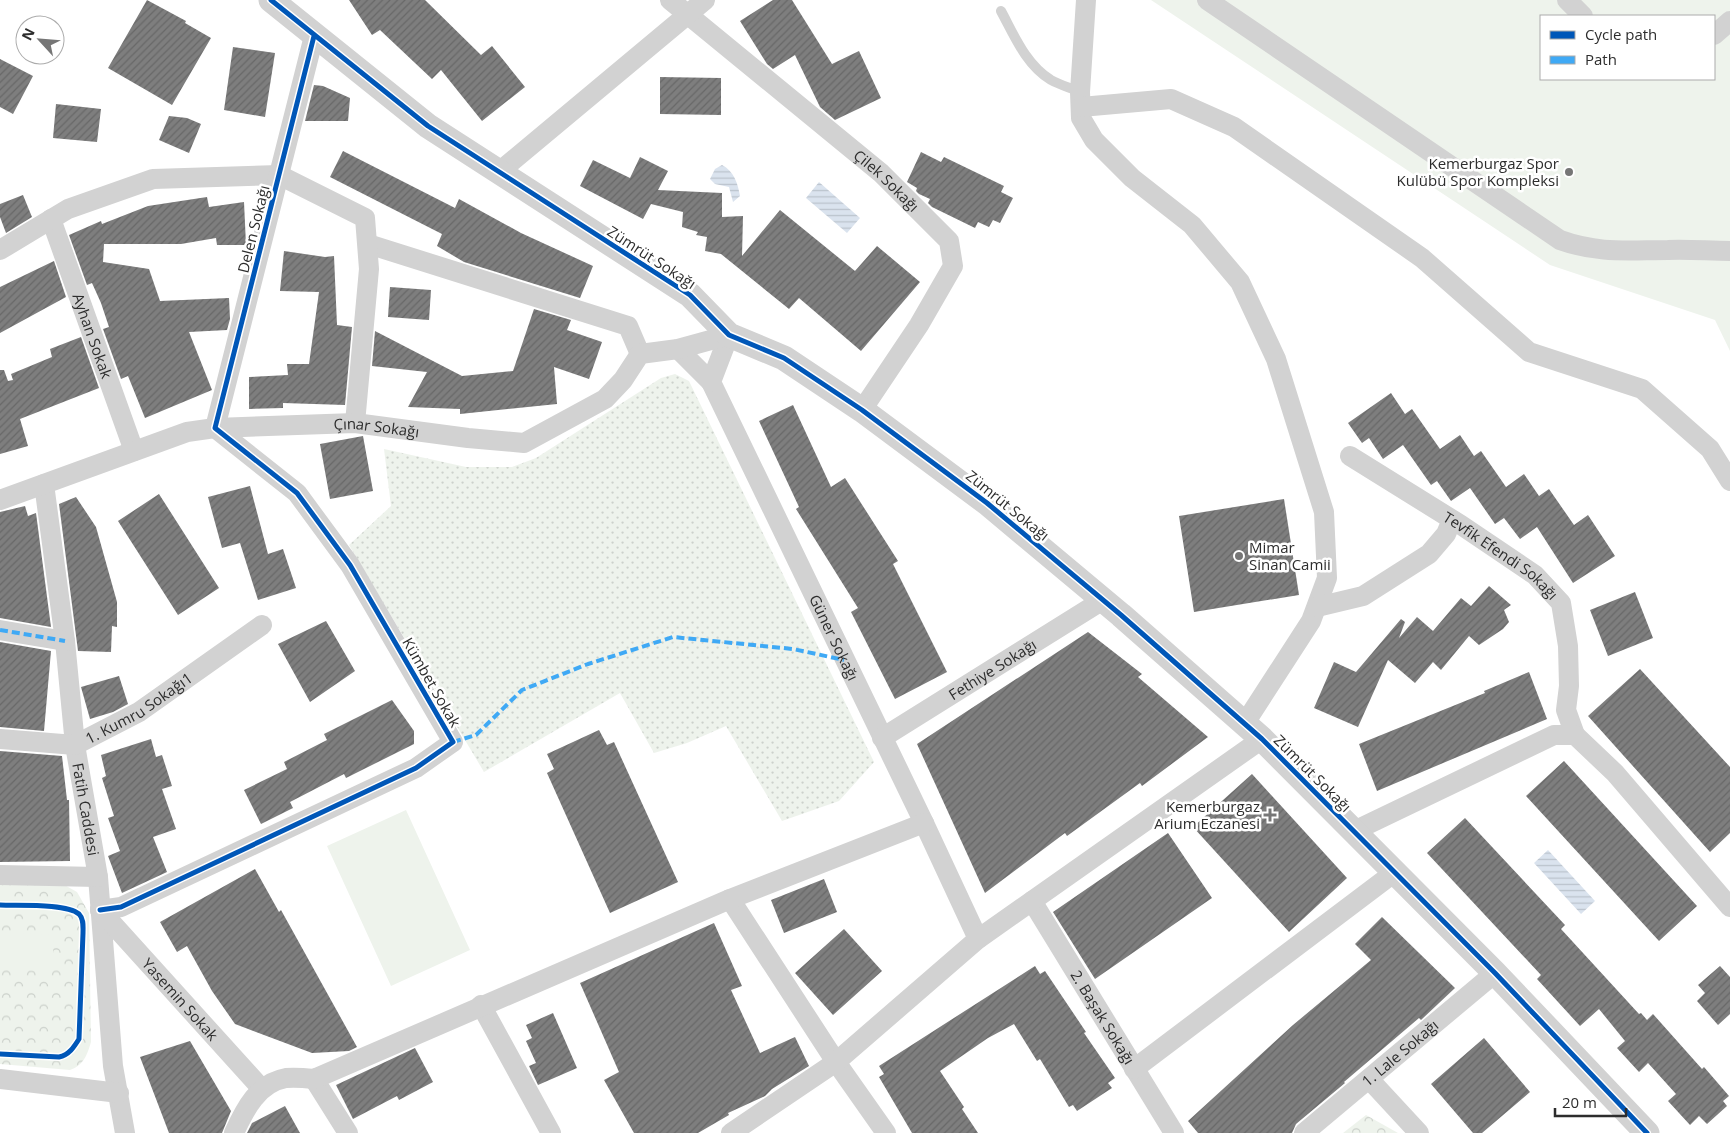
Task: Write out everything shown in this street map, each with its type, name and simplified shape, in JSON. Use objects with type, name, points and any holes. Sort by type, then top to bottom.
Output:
[{"type":"street","name":"Zümrüt Sokağı","points":[[272,0],[314,36],[428,126],[690,295],[729,336],[784,358],[862,410],[988,503],[1254,731],[1495,973],[1647,1133]]},
{"type":"street","name":"Çilek Sokağı","points":[[670,0],[881,173],[949,241],[953,266],[919,325],[862,410]]},
{"type":"street","points":[[500,172],[706,0]]},
{"type":"street","points":[[732,1133],[836,1062],[978,940],[1032,901],[1254,731],[1311,621],[1327,578],[1324,512],[1276,359],[1240,282],[1192,225],[1132,178],[1094,140],[1081,118],[1080,99],[1086,0]]},
{"type":"street","points":[[1208,0],[1560,240],[1584,248],[1614,252],[1668,250],[1730,251]]},
{"type":"street","points":[[1567,0],[1581,15]]},
{"type":"street","points":[[1715,35],[1730,22]]},
{"type":"street","name":"Delen Sokağı","points":[[215,428],[314,36]]},
{"type":"street","points":[[1080,99],[1171,99],[1234,127],[1422,258],[1529,352],[1642,389],[1710,449],[1730,481]]},
{"type":"street","points":[[0,250],[68,209],[154,180],[279,175],[365,218],[369,269],[355,423]]},
{"type":"street","name":"Ayhan Sokak","points":[[51,219],[134,451]]},
{"type":"street","points":[[368,244],[628,326],[640,354],[678,349],[729,336]]},
{"type":"street","points":[[711,382],[729,336]]},
{"type":"street","name":"Güner Sokağı","points":[[678,349],[711,382],[924,823],[978,940]]},
{"type":"street","name":"Çınar Sokağı","points":[[0,500],[187,432],[215,428],[355,423],[468,438],[524,443],[605,399],[623,380],[640,354]]},
{"type":"street","name":"Kümbet Sokak","points":[[100,910],[121,907],[416,768],[453,742],[350,565],[297,492],[215,428]]},
{"type":"street","name":"Tevfik Efendi Sokağı","points":[[1350,456],[1535,575],[1561,603],[1568,646],[1569,686],[1566,710],[1575,735]]},
{"type":"street","name":"Fatih Caddesi","points":[[44,484],[65,641],[75,745],[98,878],[107,971],[113,1066],[125,1133]]},
{"type":"street","points":[[1317,607],[1364,596],[1429,554],[1446,534],[1452,520]]},
{"type":"street","name":"Fethiye Sokağı","points":[[882,738],[1103,600]]},
{"type":"street","name":"1. Kumru Sokağı1","points":[[0,739],[75,745],[139,712],[262,625]]},
{"type":"street","points":[[0,630],[65,641]]},
{"type":"street","points":[[1354,831],[1554,735],[1575,735],[1615,773],[1730,907]]},
{"type":"street","points":[[234,1133],[241,1118],[262,1088],[286,1078],[314,1078],[730,899],[924,823]]},
{"type":"street","points":[[1134,1069],[1395,872]]},
{"type":"street","points":[[0,875],[98,878]]},
{"type":"street","points":[[730,899],[836,1062],[886,1133]]},
{"type":"street","name":"2. Başak Sokağı","points":[[1032,901],[1174,1133]]},
{"type":"street","name":"Yasemin Sokak","points":[[100,910],[262,1088]]},
{"type":"street","name":"1. Lale Sokağı","points":[[1304,1133],[1495,973]]},
{"type":"street","points":[[481,1005],[551,1133]]},
{"type":"street","points":[[314,1078],[348,1133]]},
{"type":"street","points":[[1369,1078],[1419,1133]]},
{"type":"street","points":[[0,1079],[119,1094]]},
{"type":"lane","points":[[1001,11],[1024,54],[1051,80],[1080,99]]},
{"type":"green space","name":"Kemerburgaz Spor Kulübü Spor Kompleksi","points":[[1151,0],[1730,0],[1730,351],[1715,320],[1550,265]]},
{"type":"green space","points":[[675,374],[689,381],[874,762],[839,801],[782,821],[726,726],[687,743],[654,753],[620,693],[484,772],[349,545],[391,506],[384,449],[466,467],[512,467],[536,458],[661,378]]},
{"type":"green space","points":[[406,810],[470,950],[391,986],[327,846]]},
{"type":"green space","points":[[0,881],[61,883],[77,892],[89,913],[91,1042],[82,1062],[70,1070],[0,1064]]},
{"type":"green space","points":[[0,932],[54,935],[52,972],[0,968]]},
{"type":"green space","points":[[1366,1115],[1398,1133],[1343,1133]]},
{"type":"shaded area","points":[[722,165],[730,171],[738,187],[740,196],[733,202],[729,187],[715,184],[710,179],[715,169]]},
{"type":"shaded area","points":[[819,182],[860,218],[847,233],[806,198]]},
{"type":"shaded area","points":[[1548,850],[1595,901],[1581,914],[1534,863]]},
{"type":"building","points":[[147,0],[186,21],[185,23],[211,38],[172,105],[108,68]]},
{"type":"building","points":[[349,0],[425,0],[481,55],[492,46],[525,87],[482,121],[441,70],[432,79],[380,30],[372,35]]},
{"type":"building","points":[[773,0],[792,0],[832,64],[859,51],[881,98],[835,120],[820,107],[795,55],[773,69],[767,64],[740,21]]},
{"type":"building","points":[[233,47],[275,53],[265,117],[224,110]]},
{"type":"building","points":[[0,59],[33,76],[13,114],[0,107]]},
{"type":"building","points":[[660,77],[721,78],[721,115],[660,114]]},
{"type":"building","points":[[314,85],[323,86],[350,98],[348,121],[305,121]]},
{"type":"building","points":[[56,104],[101,109],[97,142],[53,138]]},
{"type":"building","points":[[169,116],[187,118],[201,124],[189,153],[159,140]]},
{"type":"building","points":[[343,151],[455,208],[459,199],[521,233],[593,266],[580,298],[464,262],[437,246],[442,234],[330,177]]},
{"type":"building","points":[[921,152],[941,162],[944,157],[1004,186],[1001,192],[1013,198],[1000,223],[993,220],[989,227],[978,222],[975,228],[932,207],[928,203],[930,199],[919,194],[916,191],[917,188],[907,182]]},
{"type":"building","points":[[640,157],[668,171],[658,190],[722,193],[722,217],[743,216],[742,256],[780,210],[855,271],[877,246],[920,282],[861,351],[799,298],[789,309],[721,254],[705,251],[707,237],[696,235],[698,232],[682,227],[683,212],[651,204],[643,219],[580,186],[593,160],[630,178]]},
{"type":"building","points":[[23,195],[32,217],[6,233],[0,217],[0,204]]},
{"type":"building","points":[[207,197],[209,207],[244,202],[246,245],[217,245],[216,238],[181,244],[104,244],[103,262],[149,269],[160,301],[229,298],[230,319],[227,330],[189,332],[212,390],[145,418],[128,376],[121,379],[103,329],[109,327],[101,303],[92,283],[87,285],[69,235],[101,221],[102,224],[148,206]]},
{"type":"building","points":[[284,251],[325,257],[334,256],[337,325],[352,327],[345,405],[283,403],[283,408],[249,409],[249,377],[288,375],[287,364],[309,364],[319,292],[280,291]]},
{"type":"building","points":[[54,261],[66,297],[0,333],[0,287]]},
{"type":"building","points":[[390,287],[431,290],[429,320],[388,317]]},
{"type":"building","points":[[534,309],[571,320],[567,330],[602,342],[589,379],[554,367],[557,404],[460,414],[460,409],[408,407],[427,372],[372,366],[375,331],[462,376],[513,371]]},
{"type":"building","points":[[81,337],[99,388],[20,419],[28,446],[0,454],[0,370],[4,370],[8,381],[13,380],[11,374],[52,357],[50,349]]},
{"type":"building","points":[[1391,393],[1405,414],[1412,409],[1440,449],[1460,435],[1474,456],[1481,451],[1506,487],[1524,474],[1539,496],[1549,489],[1574,525],[1588,515],[1615,556],[1573,583],[1537,527],[1520,539],[1504,518],[1495,524],[1470,488],[1451,501],[1437,481],[1431,485],[1403,445],[1383,459],[1369,438],[1362,443],[1348,423]]},
{"type":"building","points":[[793,405],[831,487],[845,478],[898,561],[893,564],[947,672],[895,699],[851,612],[858,608],[796,509],[799,507],[759,421]]},
{"type":"building","points":[[363,436],[373,491],[330,499],[320,444]]},
{"type":"building","points":[[250,486],[268,554],[283,549],[296,588],[258,600],[240,543],[222,548],[208,497]]},
{"type":"building","points":[[159,494],[219,588],[178,615],[118,521]]},
{"type":"building","points":[[76,497],[96,527],[117,602],[117,627],[112,626],[111,652],[78,651],[59,504]]},
{"type":"building","name":"Mimar Sinan Camii","points":[[1284,499],[1299,595],[1194,612],[1179,516]]},
{"type":"building","points":[[25,506],[28,516],[36,513],[51,627],[0,618],[0,512]]},
{"type":"building","points":[[1489,586],[1511,605],[1504,610],[1509,622],[1503,629],[1479,645],[1469,636],[1441,670],[1433,662],[1415,683],[1388,660],[1358,727],[1314,708],[1334,662],[1356,672],[1401,619],[1405,622],[1399,638],[1417,617],[1433,631],[1461,598],[1471,606]]},
{"type":"building","points":[[1635,592],[1653,638],[1608,656],[1590,610]]},
{"type":"building","points":[[326,621],[355,671],[310,702],[278,644]]},
{"type":"building","points":[[1088,632],[1142,674],[1138,677],[1208,737],[1142,786],[1140,783],[1067,836],[1065,833],[985,893],[917,744]]},
{"type":"building","points":[[0,642],[51,651],[44,731],[0,727]]},
{"type":"building","points":[[1640,669],[1730,767],[1730,833],[1710,852],[1588,716]]},
{"type":"building","points":[[1529,672],[1547,719],[1377,791],[1359,744],[1485,693],[1484,691]]},
{"type":"building","points":[[119,676],[128,704],[113,712],[90,719],[81,687]]},
{"type":"building","points":[[392,700],[414,731],[414,744],[346,778],[344,774],[290,802],[293,808],[261,824],[244,790],[287,769],[284,762],[327,740],[324,734]]},
{"type":"building","points":[[599,730],[607,745],[614,742],[678,882],[610,913],[547,773],[554,769],[547,754]]},
{"type":"building","points":[[151,739],[156,757],[162,755],[172,786],[162,789],[176,829],[153,837],[167,872],[122,893],[108,856],[120,851],[108,818],[114,816],[102,778],[106,776],[101,755]]},
{"type":"building","points":[[0,751],[62,756],[67,800],[69,800],[70,861],[0,862]]},
{"type":"building","points":[[1564,761],[1697,906],[1659,941],[1526,796]]},
{"type":"building","points":[[1252,774],[1347,878],[1289,932],[1193,827]]},
{"type":"building","points":[[1465,818],[1565,925],[1561,929],[1639,1014],[1641,1013],[1647,1020],[1653,1014],[1729,1096],[1723,1101],[1727,1106],[1707,1124],[1699,1116],[1690,1125],[1668,1101],[1676,1094],[1648,1063],[1639,1072],[1617,1048],[1625,1041],[1599,1009],[1580,1026],[1537,979],[1541,975],[1427,853]]},
{"type":"building","points":[[1168,833],[1212,898],[1095,979],[1053,912]]},
{"type":"building","points":[[255,869],[279,912],[281,910],[357,1047],[349,1051],[312,1053],[235,1024],[212,991],[187,946],[177,952],[160,922]]},
{"type":"building","points":[[824,879],[837,912],[784,933],[771,900]]},
{"type":"building","points":[[1382,917],[1455,988],[1421,1020],[1419,1018],[1296,1124],[1292,1133],[1198,1133],[1188,1121],[1293,1025],[1371,960],[1355,944]]},
{"type":"building","points":[[714,923],[742,986],[731,990],[760,1053],[795,1037],[809,1066],[772,1089],[765,1096],[728,1113],[729,1115],[698,1133],[634,1133],[604,1080],[619,1072],[580,983]]},
{"type":"building","points":[[844,929],[882,971],[833,1015],[795,973]]},
{"type":"building","points":[[1035,966],[1040,974],[1045,971],[1086,1032],[1084,1033],[1115,1078],[1108,1083],[1112,1088],[1077,1111],[1073,1105],[1069,1107],[1040,1059],[1037,1061],[1014,1024],[988,1038],[940,1071],[964,1107],[962,1109],[978,1133],[912,1133],[879,1077],[884,1074],[879,1066]]},
{"type":"building","points":[[1720,966],[1730,977],[1730,1014],[1718,1025],[1697,1001],[1705,993],[1698,985]]},
{"type":"building","points":[[553,1013],[577,1068],[538,1085],[529,1066],[536,1063],[526,1041],[532,1038],[526,1025]]},
{"type":"building","points":[[1484,1038],[1530,1092],[1482,1133],[1473,1133],[1431,1084]]},
{"type":"building","points":[[190,1041],[231,1111],[222,1133],[169,1133],[140,1057]]},
{"type":"building","points":[[415,1048],[433,1082],[399,1100],[397,1096],[353,1119],[336,1085]]},
{"type":"building","points":[[285,1106],[300,1133],[247,1133],[252,1123]]},
{"type":"marked path","points":[[0,630],[65,641]]},
{"type":"marked path","points":[[453,742],[476,735],[522,690],[588,664],[673,637],[793,649],[844,660]]},
{"type":"cycle path","points":[[271,0],[428,126],[690,295],[729,335],[784,358],[862,410],[987,503],[1121,615],[1262,739],[1495,973],[1647,1133]]},
{"type":"cycle path","points":[[100,910],[121,907],[416,768],[453,742],[350,565],[297,493],[215,428],[314,36]]},
{"type":"cycle path","points":[[0,905],[29,905],[73,910],[81,916],[83,928],[79,1039],[68,1053],[59,1057],[0,1054]]},
{"type":"place","name":"Kemerburgaz Spor Kulübü Spor Kompleksi","points":[[1569,172]]},
{"type":"place","name":"Mimar Sinan Camii","points":[[1239,556]]},
{"type":"place","name":"Kemerburgaz Arium Eczanesi","points":[[1270,815]]}]
